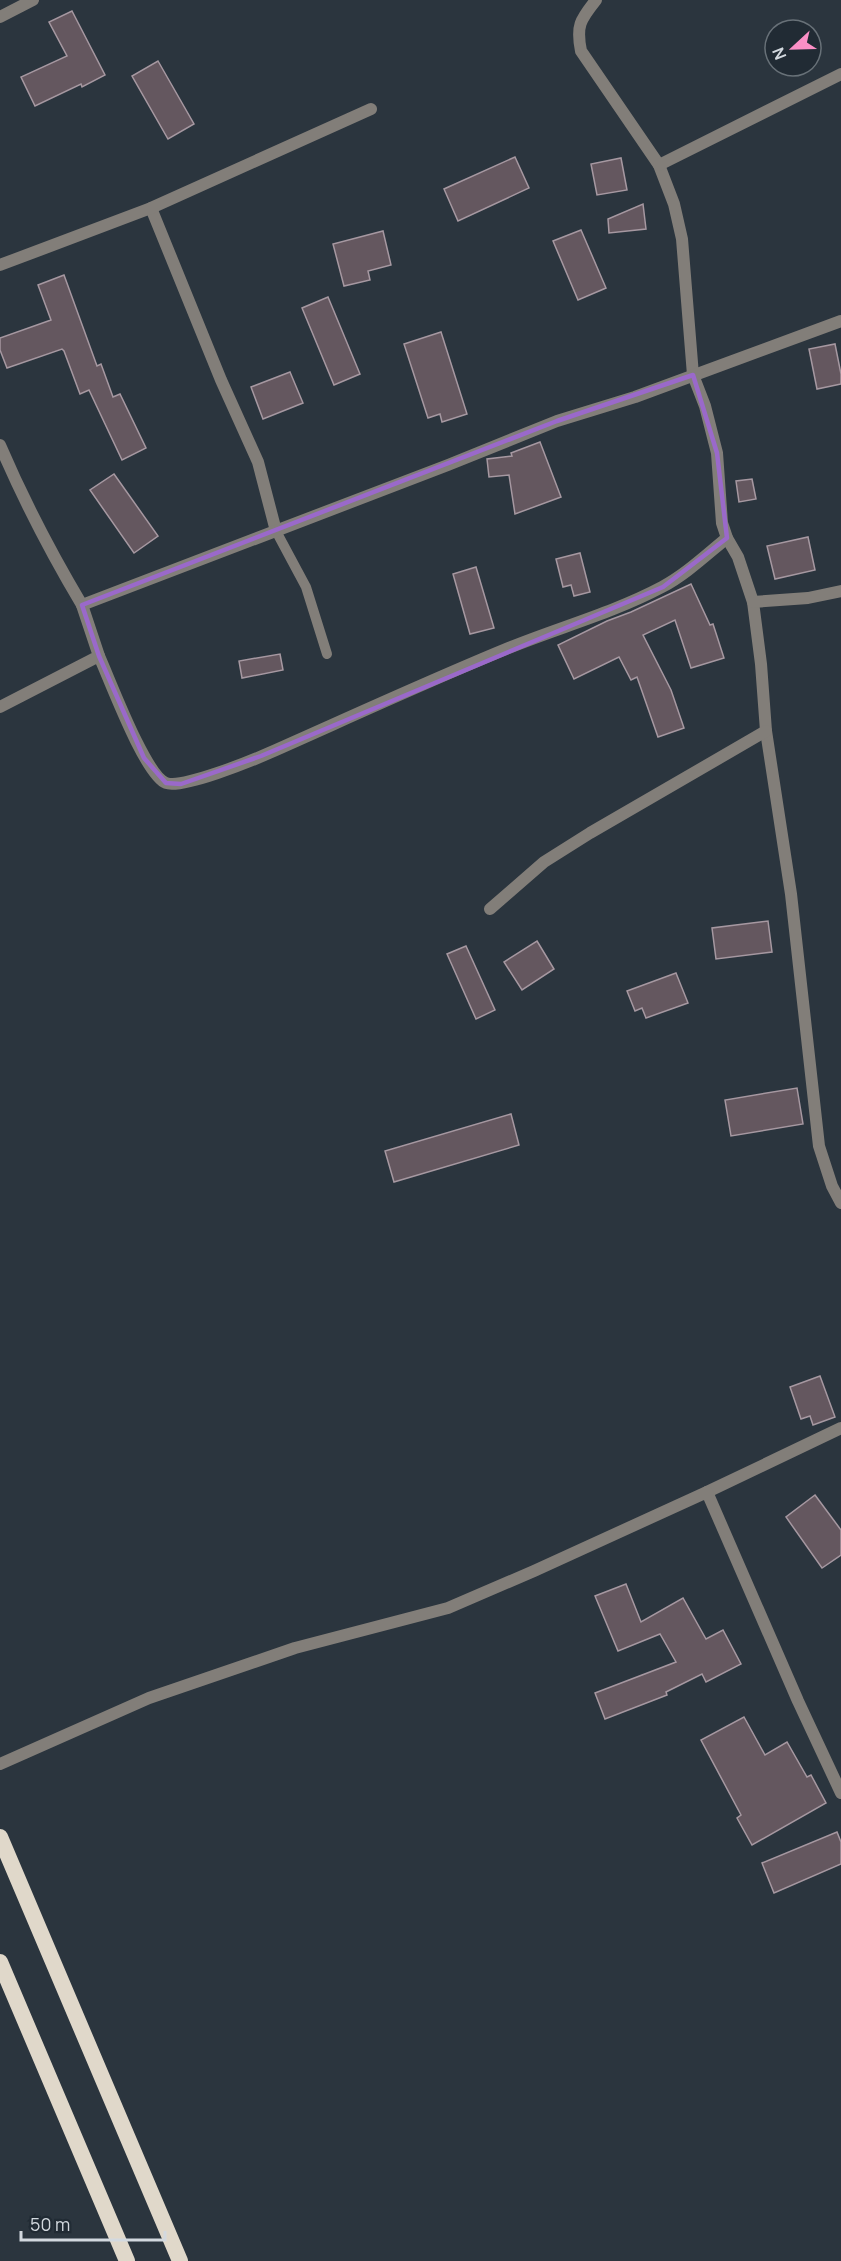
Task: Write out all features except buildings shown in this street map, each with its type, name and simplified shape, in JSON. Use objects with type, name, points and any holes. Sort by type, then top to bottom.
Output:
[{"type":"highway","points":[[0,1837],[180,2261]]},
{"type":"highway","points":[[0,1962],[127,2261]]},
{"type":"street","points":[[0,17],[33,0]]},
{"type":"street","points":[[596,0],[585,14],[577,32],[581,51],[659,165],[674,204],[682,239],[693,375],[705,406],[717,453],[722,523],[727,538],[738,557],[753,602],[766,731],[791,894],[819,1146],[832,1186],[841,1203]]},
{"type":"street","points":[[659,165],[841,74]]},
{"type":"street","points":[[0,265],[151,208],[370,109]]},
{"type":"street","points":[[151,208],[221,380],[258,462],[276,531]]},
{"type":"street","points":[[82,604],[557,421],[635,398],[841,321]]},
{"type":"street","points":[[0,447],[39,530],[82,604],[99,656],[144,758],[155,774],[166,783],[181,784],[261,756],[506,650],[633,600],[663,586],[689,569],[727,538]]},
{"type":"street","points":[[753,602],[808,598],[841,591]]},
{"type":"street","points":[[0,707],[99,656]]},
{"type":"street","points":[[490,909],[544,862],[766,731]]},
{"type":"street","points":[[0,1764],[149,1698],[295,1648],[448,1608],[707,1492],[841,1428]]},
{"type":"street","points":[[707,1492],[798,1701],[841,1793]]},
{"type":"lane","points":[[276,531],[306,587],[327,654]]},
{"type":"highlighted area","points":[[693,375],[717,453],[727,538],[663,587],[261,756],[181,784],[166,783],[144,758],[99,656],[82,605],[557,421]]}]
